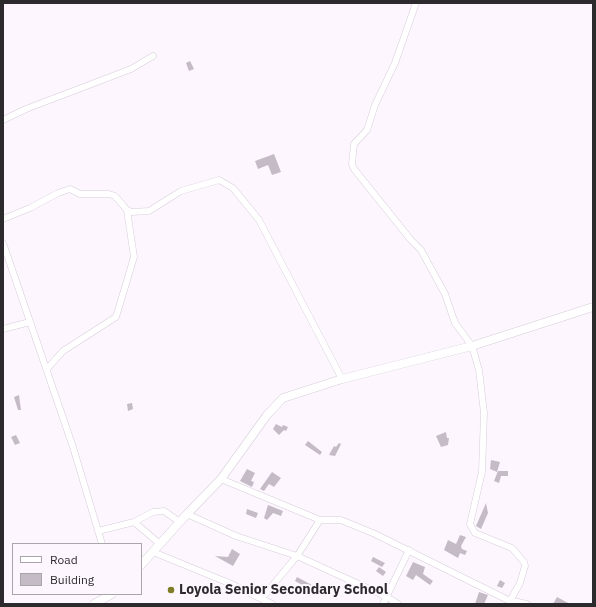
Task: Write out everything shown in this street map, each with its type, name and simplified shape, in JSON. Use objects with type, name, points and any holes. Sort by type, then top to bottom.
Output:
[{"type":"main road","points":[[142,564],[220,479],[267,415],[283,398],[342,379],[472,346],[593,307]]},
{"type":"main road","points":[[94,604],[110,595]]},
{"type":"street","points":[[416,3],[395,63],[375,105],[367,130],[354,144],[352,164],[354,169],[411,240],[422,250],[445,294],[455,323],[472,346],[479,370],[484,413],[482,472],[470,524],[475,533],[512,548],[524,562],[525,566],[520,583],[508,602]]},
{"type":"street","points":[[3,120],[26,109],[131,69],[153,56]]},
{"type":"street","points":[[127,210],[139,213],[149,211],[180,191],[219,180],[233,188],[260,220],[342,379]]},
{"type":"street","points":[[3,219],[30,208],[58,193],[70,189],[80,194],[109,194],[119,200],[127,210],[134,257],[116,317],[63,351],[47,369]]},
{"type":"street","points":[[3,243],[6,258],[47,369],[73,447],[102,543]]},
{"type":"street","points":[[3,329],[30,322]]},
{"type":"street","points":[[220,479],[320,520],[341,520],[409,550],[508,602],[527,604]]},
{"type":"street","points":[[98,531],[134,522],[153,512],[164,511],[180,522]]},
{"type":"street","points":[[187,514],[236,536],[296,556],[387,597],[398,604]]},
{"type":"street","points":[[262,598],[296,556],[320,520]]},
{"type":"street","points":[[134,522],[160,544]]},
{"type":"street","points":[[383,604],[409,550]]},
{"type":"street","points":[[153,552],[229,584],[249,595],[262,598],[272,604]]},
{"type":"building","points":[[190,61],[194,69],[189,71],[186,63]]},
{"type":"building","points":[[274,154],[281,172],[272,175],[268,165],[258,169],[255,161]]},
{"type":"building","points":[[19,395],[21,410],[18,410],[14,397]]},
{"type":"building","points":[[132,403],[133,409],[128,411],[127,404]]},
{"type":"building","points":[[276,424],[282,427],[283,425],[288,427],[286,431],[284,430],[279,435],[273,429]]},
{"type":"building","points":[[446,432],[447,438],[449,438],[448,445],[441,447],[436,436]]},
{"type":"building","points":[[16,435],[20,443],[15,445],[11,437]]},
{"type":"building","points":[[308,441],[322,452],[320,455],[305,445]]},
{"type":"building","points":[[339,443],[341,444],[335,456],[329,455],[334,446],[336,447]]},
{"type":"building","points":[[491,460],[500,462],[497,472],[490,469]]},
{"type":"building","points":[[247,469],[255,473],[251,481],[254,482],[252,487],[240,481]]},
{"type":"building","points":[[498,471],[508,471],[508,476],[501,476],[499,483],[494,481]]},
{"type":"building","points":[[272,472],[281,478],[274,487],[269,484],[264,491],[260,489]]},
{"type":"building","points":[[486,503],[488,513],[481,529],[476,526]]},
{"type":"building","points":[[268,505],[283,511],[281,516],[273,513],[267,520],[264,518]]},
{"type":"building","points":[[247,509],[258,513],[256,518],[246,514]]},
{"type":"building","points":[[460,535],[466,537],[461,546],[462,549],[467,551],[465,555],[460,553],[458,558],[444,550],[448,540],[456,544]]},
{"type":"building","points":[[232,549],[240,554],[233,566],[215,556],[228,557]]},
{"type":"building","points":[[373,557],[385,563],[382,567],[371,561]]},
{"type":"building","points":[[413,562],[425,567],[423,574],[433,581],[430,585],[416,575],[413,580],[406,576]]},
{"type":"building","points":[[379,567],[386,572],[383,576],[376,571]]},
{"type":"building","points":[[297,577],[312,585],[310,589],[295,581]]},
{"type":"building","points":[[500,580],[505,583],[502,588],[497,586]]},
{"type":"building","points":[[479,592],[488,595],[484,604],[475,604]]},
{"type":"building","points":[[557,597],[570,604],[553,604]]},
{"type":"place","name":"Loyola Senior Secondary School","points":[[171,590]]}]
